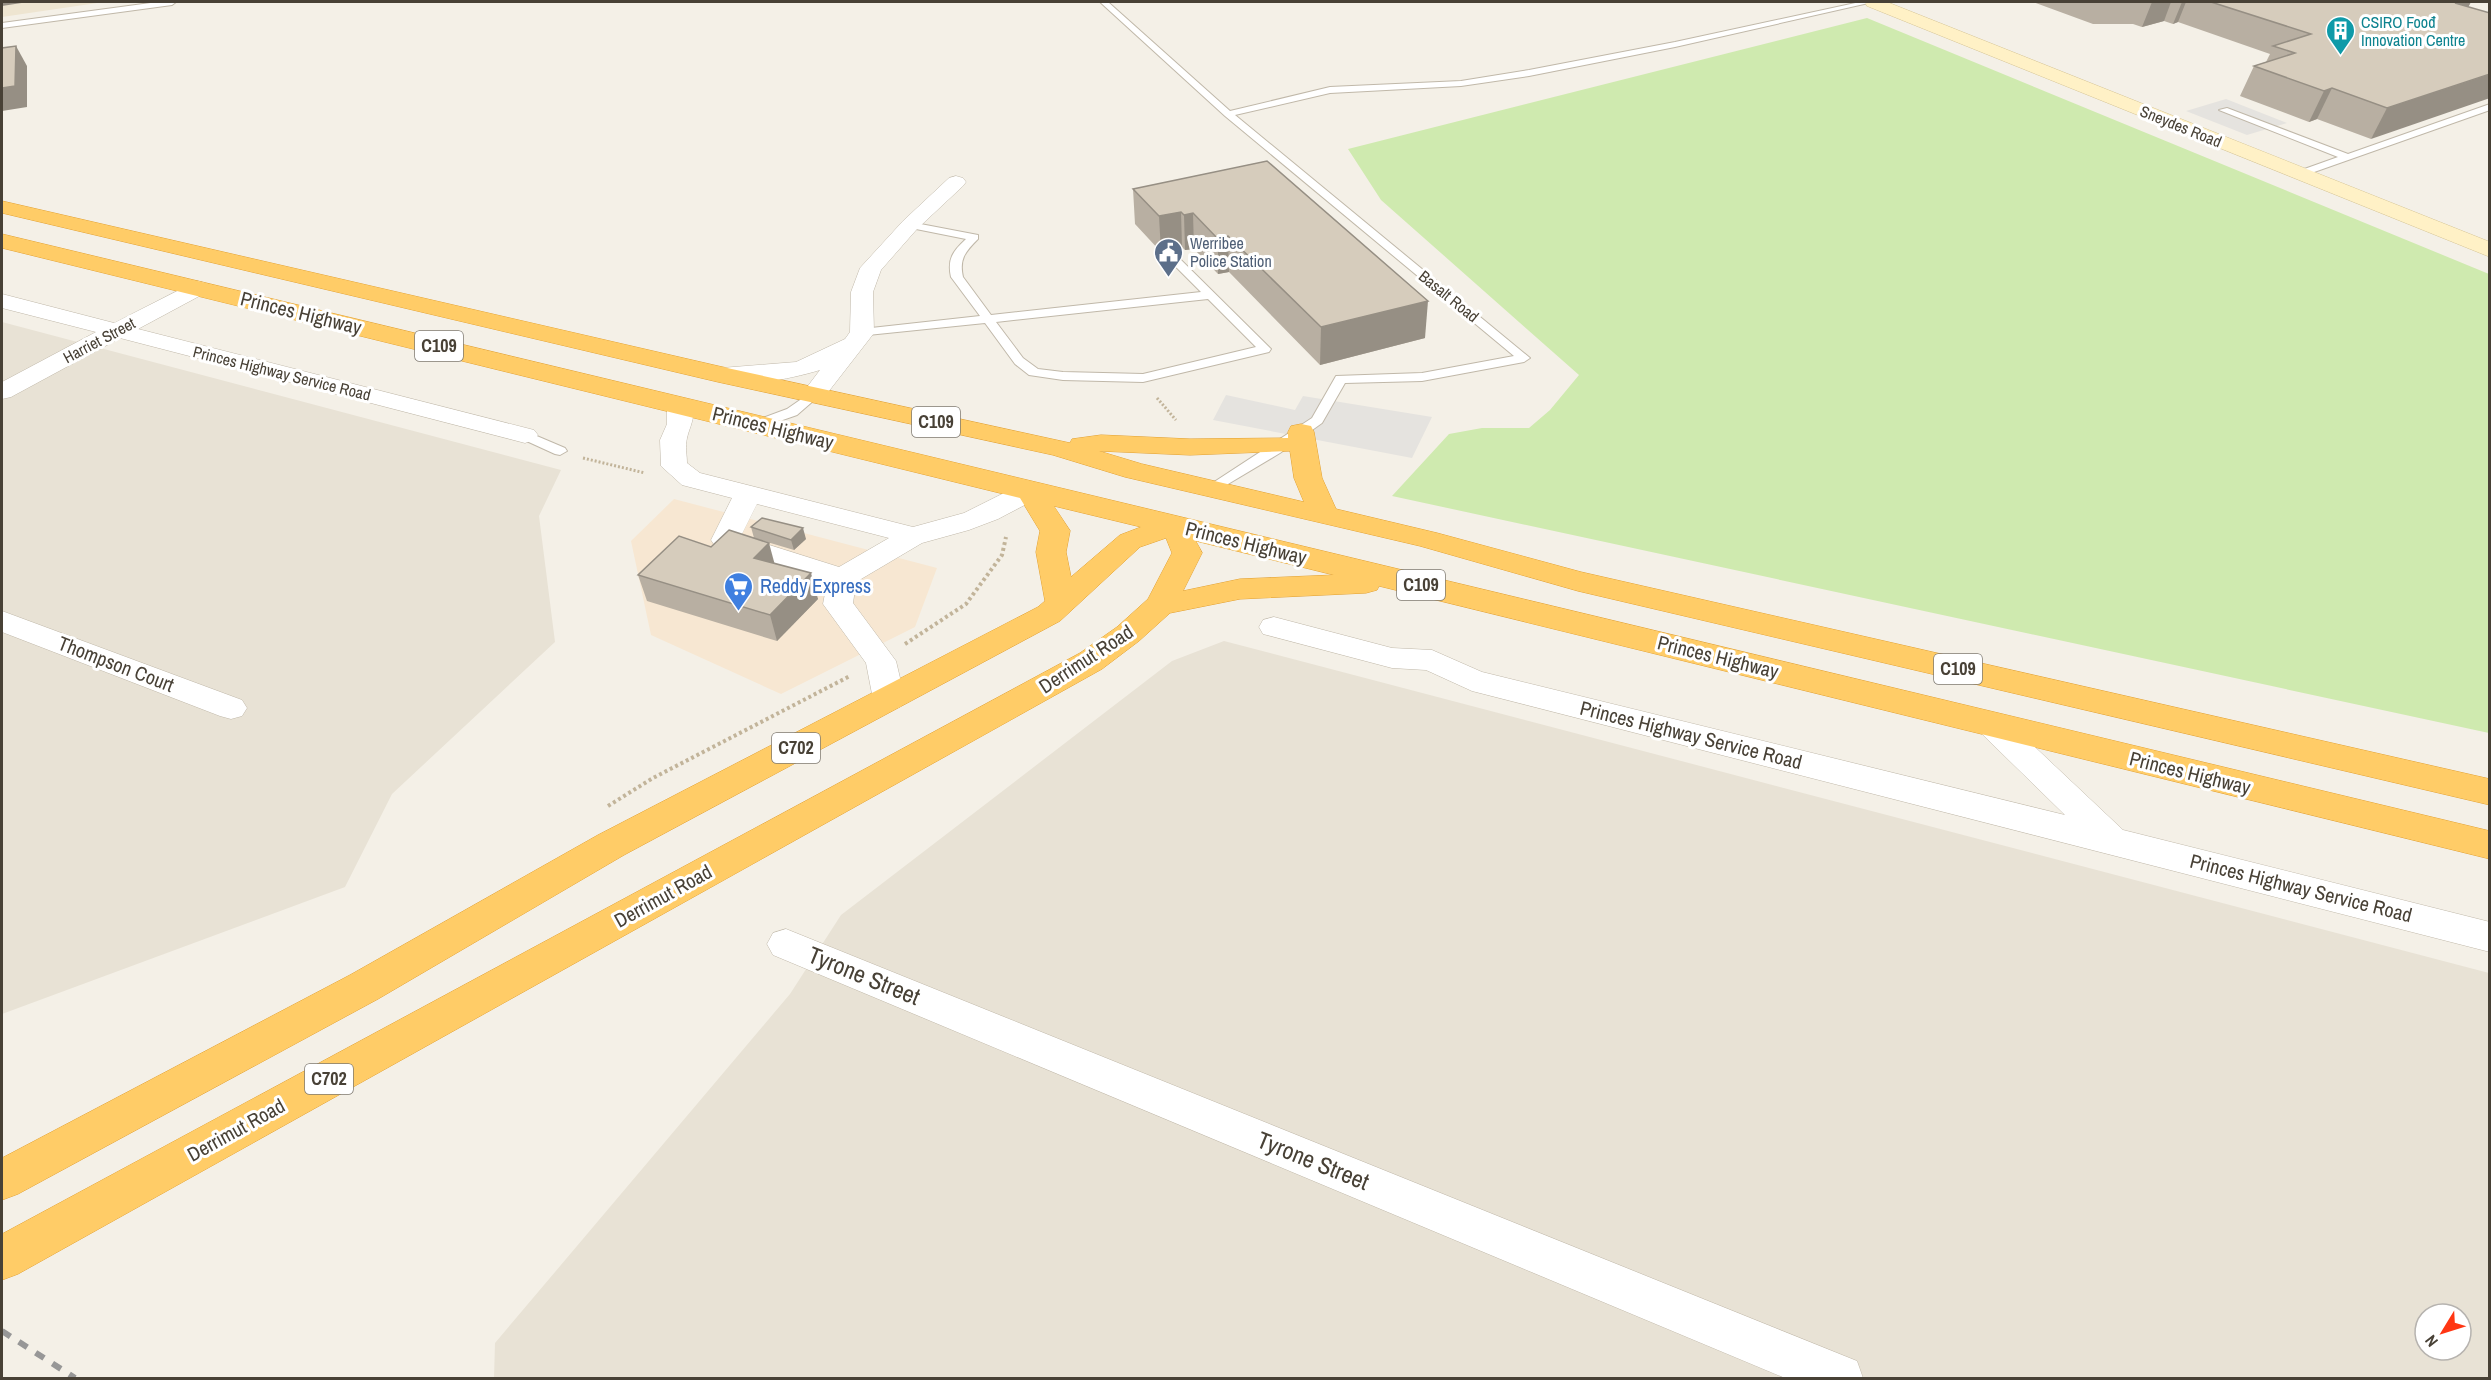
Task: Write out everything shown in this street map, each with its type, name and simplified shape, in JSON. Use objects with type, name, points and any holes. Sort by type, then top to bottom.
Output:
[{"type":"highway","name":"Princes Highway","points":[[2,207],[718,374],[1059,448],[1135,471],[1427,539],[1578,581],[2490,792]]},
{"type":"highway","name":"Princes Highway","points":[[2,240],[2490,845]]},
{"type":"highway","points":[[198,288],[244,264]]},
{"type":"highway","points":[[1059,448],[1101,443],[1190,447],[1292,439],[1324,515]]},
{"type":"highway","name":"C702","points":[[2,1180],[364,987],[611,845],[885,680],[1048,614],[1130,541],[1175,526],[1213,489]]},
{"type":"highway","points":[[1030,491],[1055,531],[1051,552],[1061,603]]},
{"type":"highway","name":"Derrimut Road","points":[[2,1258],[1091,661],[1128,634],[1160,605],[1187,554],[1175,526]]},
{"type":"highway","points":[[1160,605],[1240,588],[1408,582]]},
{"type":"main road","name":"Sneydes Road","points":[[1871,2],[2490,250]]},
{"type":"street","points":[[813,395],[862,333],[862,292],[871,268],[910,225],[956,182]]},
{"type":"street","name":"Harriet Street","points":[[2,392],[198,288]]},
{"type":"street","name":"Princes Highway Service Road","points":[[2,301],[525,435]]},
{"type":"street","points":[[718,374],[773,374],[808,367],[832,357],[862,333]]},
{"type":"street","points":[[680,406],[680,424],[673,440],[674,466],[691,479],[913,536]]},
{"type":"street","points":[[748,494],[725,540],[842,578],[913,536],[937,531],[1001,508],[1030,491]]},
{"type":"street","points":[[842,578],[838,604],[885,680]]},
{"type":"street","name":"Thompson Court","points":[[2,621],[231,708]]},
{"type":"street","name":"Princes Highway Service Road","points":[[1274,627],[1392,658],[1432,660],[1472,680],[2490,937]]},
{"type":"street","name":"Princes Highway Service Road","points":[[1992,725],[2112,840]]},
{"type":"street","name":"Tyrone Street","points":[[786,944],[1840,1378]]},
{"type":"lane","points":[[2,26],[172,2]]},
{"type":"lane","name":"Basalt Road","points":[[1104,2],[1228,114],[1524,358],[1422,377],[1341,379],[1317,420],[1292,439],[1213,489]]},
{"type":"lane","points":[[1228,114],[1329,90],[1380,85],[1452,86],[1535,73],[1871,2]]},
{"type":"lane","points":[[2300,174],[2490,107]]},
{"type":"lane","points":[[2224,110],[2347,157]]},
{"type":"lane","points":[[910,225],[974,237],[956,254],[953,264],[957,277],[1019,361],[1034,372],[1063,376],[1143,378],[1265,349],[1171,256]]},
{"type":"lane","points":[[862,333],[1210,295]]},
{"type":"lane","points":[[757,424],[792,412],[813,395]]},
{"type":"lane","name":"Princes Highway Service Road","points":[[525,435],[560,451]]},
{"type":"path","points":[[1143,378],[1182,428]]},
{"type":"path","points":[[560,451],[625,470],[691,479]]},
{"type":"path","points":[[885,680],[966,604],[1002,555],[1006,535]]},
{"type":"shaded area","points":[[2,2],[104,2],[2,17]]},
{"type":"shaded area","points":[[2226,99],[2287,123],[2247,135],[2186,111]]},
{"type":"shaded area","points":[[2,322],[561,470],[539,516],[555,642],[392,794],[345,887],[2,1014]]},
{"type":"shaded area","points":[[1226,395],[1295,410],[1303,396],[1432,417],[1412,458],[1213,420]]},
{"type":"shaded area","points":[[674,499],[937,568],[915,627],[781,694],[651,635],[631,541]]},
{"type":"shaded area","points":[[1224,641],[2489,973],[2489,1378],[494,1378],[495,1343],[790,994],[841,915],[1172,661]]},
{"type":"green space","points":[[1867,18],[2489,274],[2489,733],[1392,496],[1449,434],[1482,428],[1529,428],[1550,410],[1579,375],[1381,200],[1348,149]]},
{"type":"building","points":[[2211,2],[2460,2],[2455,3],[2490,13],[2490,74],[2387,108],[2332,88],[2324,91],[2254,66],[2295,53],[2273,46],[2311,34]]},
{"type":"building","points":[[16,46],[15,86],[2,88],[2,48]]},
{"type":"building","points":[[1267,161],[1428,301],[1321,327],[1228,236],[1218,239],[1193,213],[1184,215],[1181,212],[1159,216],[1133,189]]},
{"type":"building","points":[[762,518],[803,528],[791,540],[751,527]]},
{"type":"building","points":[[729,530],[769,543],[754,558],[811,573],[770,615],[638,575],[679,536],[711,547]]},
{"type":"railway","points":[[2,1331],[75,1378]]},
{"type":"place","name":"CSIRO Foođ Innovation Centre","points":[[2340,56]]},
{"type":"place","name":"Werribee Police Station","points":[[1169,278]]},
{"type":"place","name":"Reddy Express","points":[[739,612]]}]
